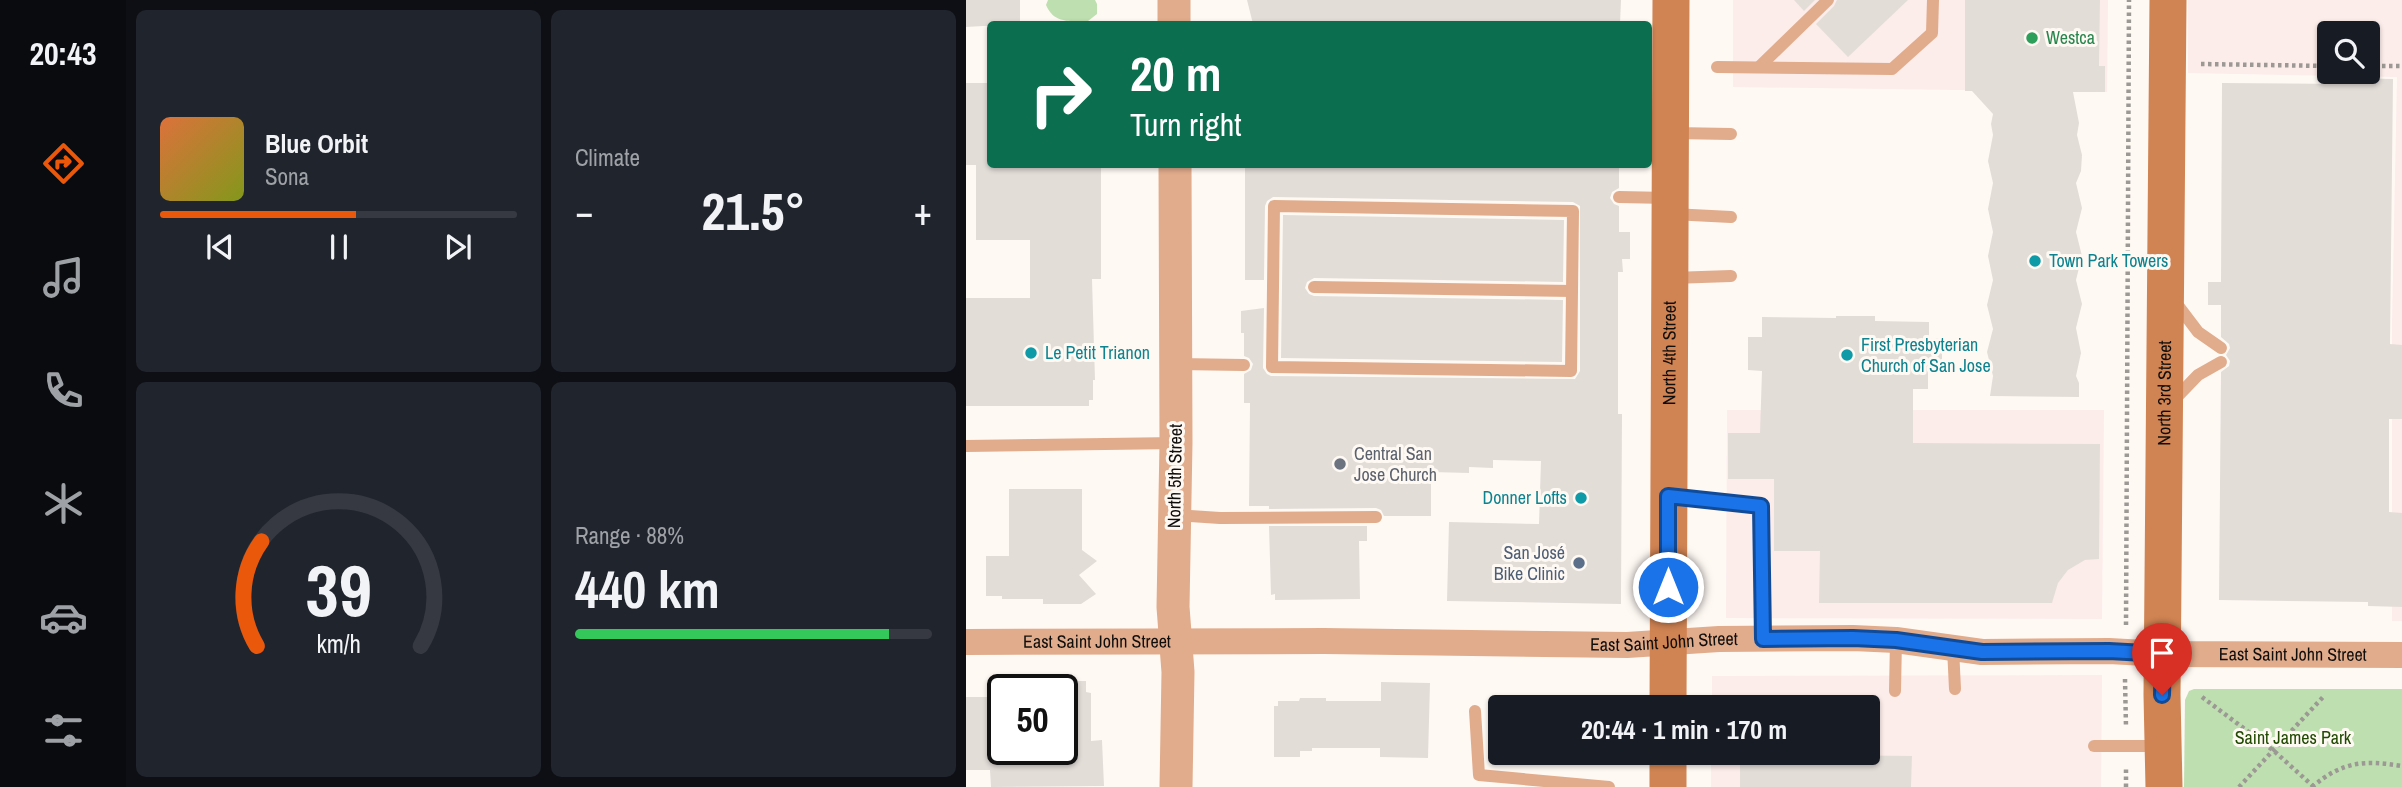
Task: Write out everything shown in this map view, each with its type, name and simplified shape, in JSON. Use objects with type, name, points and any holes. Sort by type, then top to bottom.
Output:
[{"type":"main road","name":"North 4th Street","points":[[1668,695],[1671,0]]},
{"type":"main road","name":"North 3rd Street","points":[[2164,787],[2168,0]]},
{"type":"main road","points":[[1668,765],[1668,787]]},
{"type":"street","points":[[1174,0],[1174,21]]},
{"type":"street","name":"North 5th Street","points":[[1175,168],[1176,443],[1173,607],[1178,672],[1176,787]]},
{"type":"street","name":"East Saint John Street","points":[[966,642],[1324,640],[1627,645],[1853,638],[1896,640],[1982,652],[2402,655]]},
{"type":"lane","points":[[1759,67],[1828,0]]},
{"type":"lane","points":[[1717,67],[1892,69],[1932,33],[1933,0]]},
{"type":"lane","points":[[1670,134],[1731,134]]},
{"type":"lane","points":[[1619,197],[1731,217]]},
{"type":"lane","points":[[1274,206],[1573,211],[1572,291],[1571,371],[1272,367],[1274,206]]},
{"type":"lane","points":[[1670,279],[1731,276]]},
{"type":"lane","points":[[1314,287],[1572,291]]},
{"type":"lane","points":[[2166,288],[2197,332],[2221,348]]},
{"type":"lane","points":[[2165,411],[2198,375],[2221,362]]},
{"type":"lane","points":[[1176,365],[1244,365]]},
{"type":"lane","points":[[966,446],[1176,443]]},
{"type":"lane","points":[[1668,496],[1761,506],[1763,639]]},
{"type":"lane","points":[[1175,515],[1220,518],[1376,517]]},
{"type":"lane","points":[[1895,691],[1896,640]]},
{"type":"lane","points":[[1953,648],[1955,689]]},
{"type":"lane","points":[[1475,712],[1479,775],[1609,787]]},
{"type":"lane","points":[[2094,746],[2164,746]]},
{"type":"path","points":[[2126,631],[2129,0]]},
{"type":"path","points":[[2197,64],[2317,66]]},
{"type":"path","points":[[2380,66],[2402,66]]},
{"type":"path","points":[[2239,787],[2324,696]]},
{"type":"path","points":[[2202,698],[2274,751],[2313,787],[2343,767],[2371,761],[2402,766]]},
{"type":"shaded area","points":[[1733,0],[2108,0],[2107,92],[1733,87]]},
{"type":"shaded area","points":[[2188,0],[2402,0],[2402,621],[2392,621],[2392,324],[2397,77],[2380,77],[2380,21],[2317,21],[2317,75],[2188,73]]},
{"type":"shaded area","points":[[1727,410],[2104,410],[2102,619],[1726,618]]},
{"type":"shaded area","points":[[2102,675],[2101,787],[1711,787],[1711,765],[1880,765],[1880,695],[1712,695],[1712,676]]},
{"type":"green space","points":[[1048,0],[1095,0],[1097,14],[1088,21],[1063,20],[1049,11],[1046,5]]},
{"type":"green space","name":"Saint James Park","points":[[2402,689],[2402,787],[2184,787],[2185,700],[2189,691]]},
{"type":"building","points":[[966,0],[1020,0],[1020,21],[987,21],[987,26],[966,27]]},
{"type":"building","points":[[1247,0],[1621,0],[1620,21],[1252,21]]},
{"type":"building","points":[[1794,0],[1815,0],[1804,11]]},
{"type":"building","points":[[1837,0],[1908,0],[1848,57],[1816,24]]},
{"type":"building","name":"Town Park Towers","points":[[1965,0],[2100,0],[2099,66],[2105,66],[2105,92],[2073,92],[2079,123],[2077,135],[2082,155],[2081,171],[2076,183],[2082,208],[2076,232],[2082,256],[2076,280],[2082,304],[2076,328],[2081,353],[2076,376],[2079,397],[1990,396],[1993,376],[1987,352],[1993,329],[1987,305],[1993,280],[1988,256],[1993,232],[1988,209],[1993,183],[1988,161],[1993,135],[1993,114],[1972,91],[1965,91]]},
{"type":"building","points":[[2380,79],[2393,79],[2390,344],[2402,345],[2402,419],[2389,419],[2389,512],[2402,513],[2402,607],[2368,606],[2368,602],[2219,600],[2221,372],[2229,366],[2230,361],[2226,355],[2230,348],[2221,337],[2221,305],[2208,305],[2208,282],[2221,282],[2222,83],[2380,84]]},
{"type":"building","points":[[966,83],[987,83],[987,168],[1101,168],[1101,279],[1092,279],[1095,380],[1093,400],[1089,400],[1089,406],[966,406],[966,298],[1030,298],[1030,240],[976,240],[976,165],[966,165]]},
{"type":"building","points":[[1245,168],[1619,168],[1619,188],[1612,192],[1610,198],[1619,206],[1619,232],[1630,232],[1630,259],[1622,259],[1623,272],[1618,272],[1618,414],[1622,414],[1621,604],[1447,601],[1449,522],[1539,524],[1541,461],[1493,460],[1493,468],[1469,467],[1469,473],[1431,472],[1431,516],[1384,516],[1381,510],[1376,508],[1269,509],[1269,506],[1249,506],[1250,403],[1244,403],[1244,374],[1251,370],[1253,364],[1244,356],[1241,311],[1264,308],[1263,368],[1271,376],[1575,379],[1580,371],[1580,206],[1573,202],[1273,197],[1265,206],[1264,280],[1245,280]]},
{"type":"building","points":[[1283,215],[1564,220],[1563,282],[1314,278],[1307,282],[1305,288],[1314,296],[1563,300],[1562,362],[1281,358]]},
{"type":"building","points":[[1875,316],[1875,321],[1929,322],[1929,339],[1942,338],[1942,370],[1928,370],[1928,389],[1913,389],[1913,443],[2100,444],[2099,559],[2085,560],[2068,570],[2058,583],[2052,603],[1819,603],[1820,551],[1774,551],[1774,479],[1728,479],[1728,433],[1760,433],[1762,371],[1748,370],[1748,337],[1762,337],[1762,317]]},
{"type":"building","points":[[1009,489],[1082,489],[1082,550],[1097,561],[1079,575],[1096,594],[1081,604],[1043,604],[1043,599],[1002,599],[1002,596],[986,596],[986,556],[1009,556]]},
{"type":"building","points":[[1269,526],[1367,526],[1367,541],[1359,541],[1360,599],[1275,600],[1275,594],[1271,595]]},
{"type":"building","points":[[1078,681],[1086,681],[1086,692],[1091,693],[1091,741],[1102,740],[1104,786],[991,787],[990,770],[966,770],[966,697],[987,697],[987,765],[1078,765]]},
{"type":"building","points":[[1381,682],[1430,683],[1428,758],[1380,757],[1380,748],[1312,748],[1312,751],[1300,751],[1300,757],[1274,757],[1274,706],[1278,706],[1278,701],[1326,698],[1326,701],[1381,701]]},
{"type":"building","points":[[1880,756],[1912,756],[1911,787],[1740,787],[1740,765],[1880,765]]},
{"type":"place","name":"Westca","points":[[2032,38]]},
{"type":"place","name":"Town Park Towers","points":[[2035,261]]},
{"type":"place","name":"Le Petit Trianon","points":[[1031,353]]},
{"type":"place","name":"First Presbyterian Church of San Jose","points":[[1847,355]]},
{"type":"place","name":"Central San Jose Church","points":[[1340,464]]},
{"type":"place","name":"Donner Lofts","points":[[1581,498]]},
{"type":"place","name":"San José Bike Clinic","points":[[1579,563]]},
{"type":"route","points":[[1668,587],[1668,496],[1761,506],[1763,639],[1896,640],[1982,652],[2109,651],[2163,654],[2162,695]]}]
